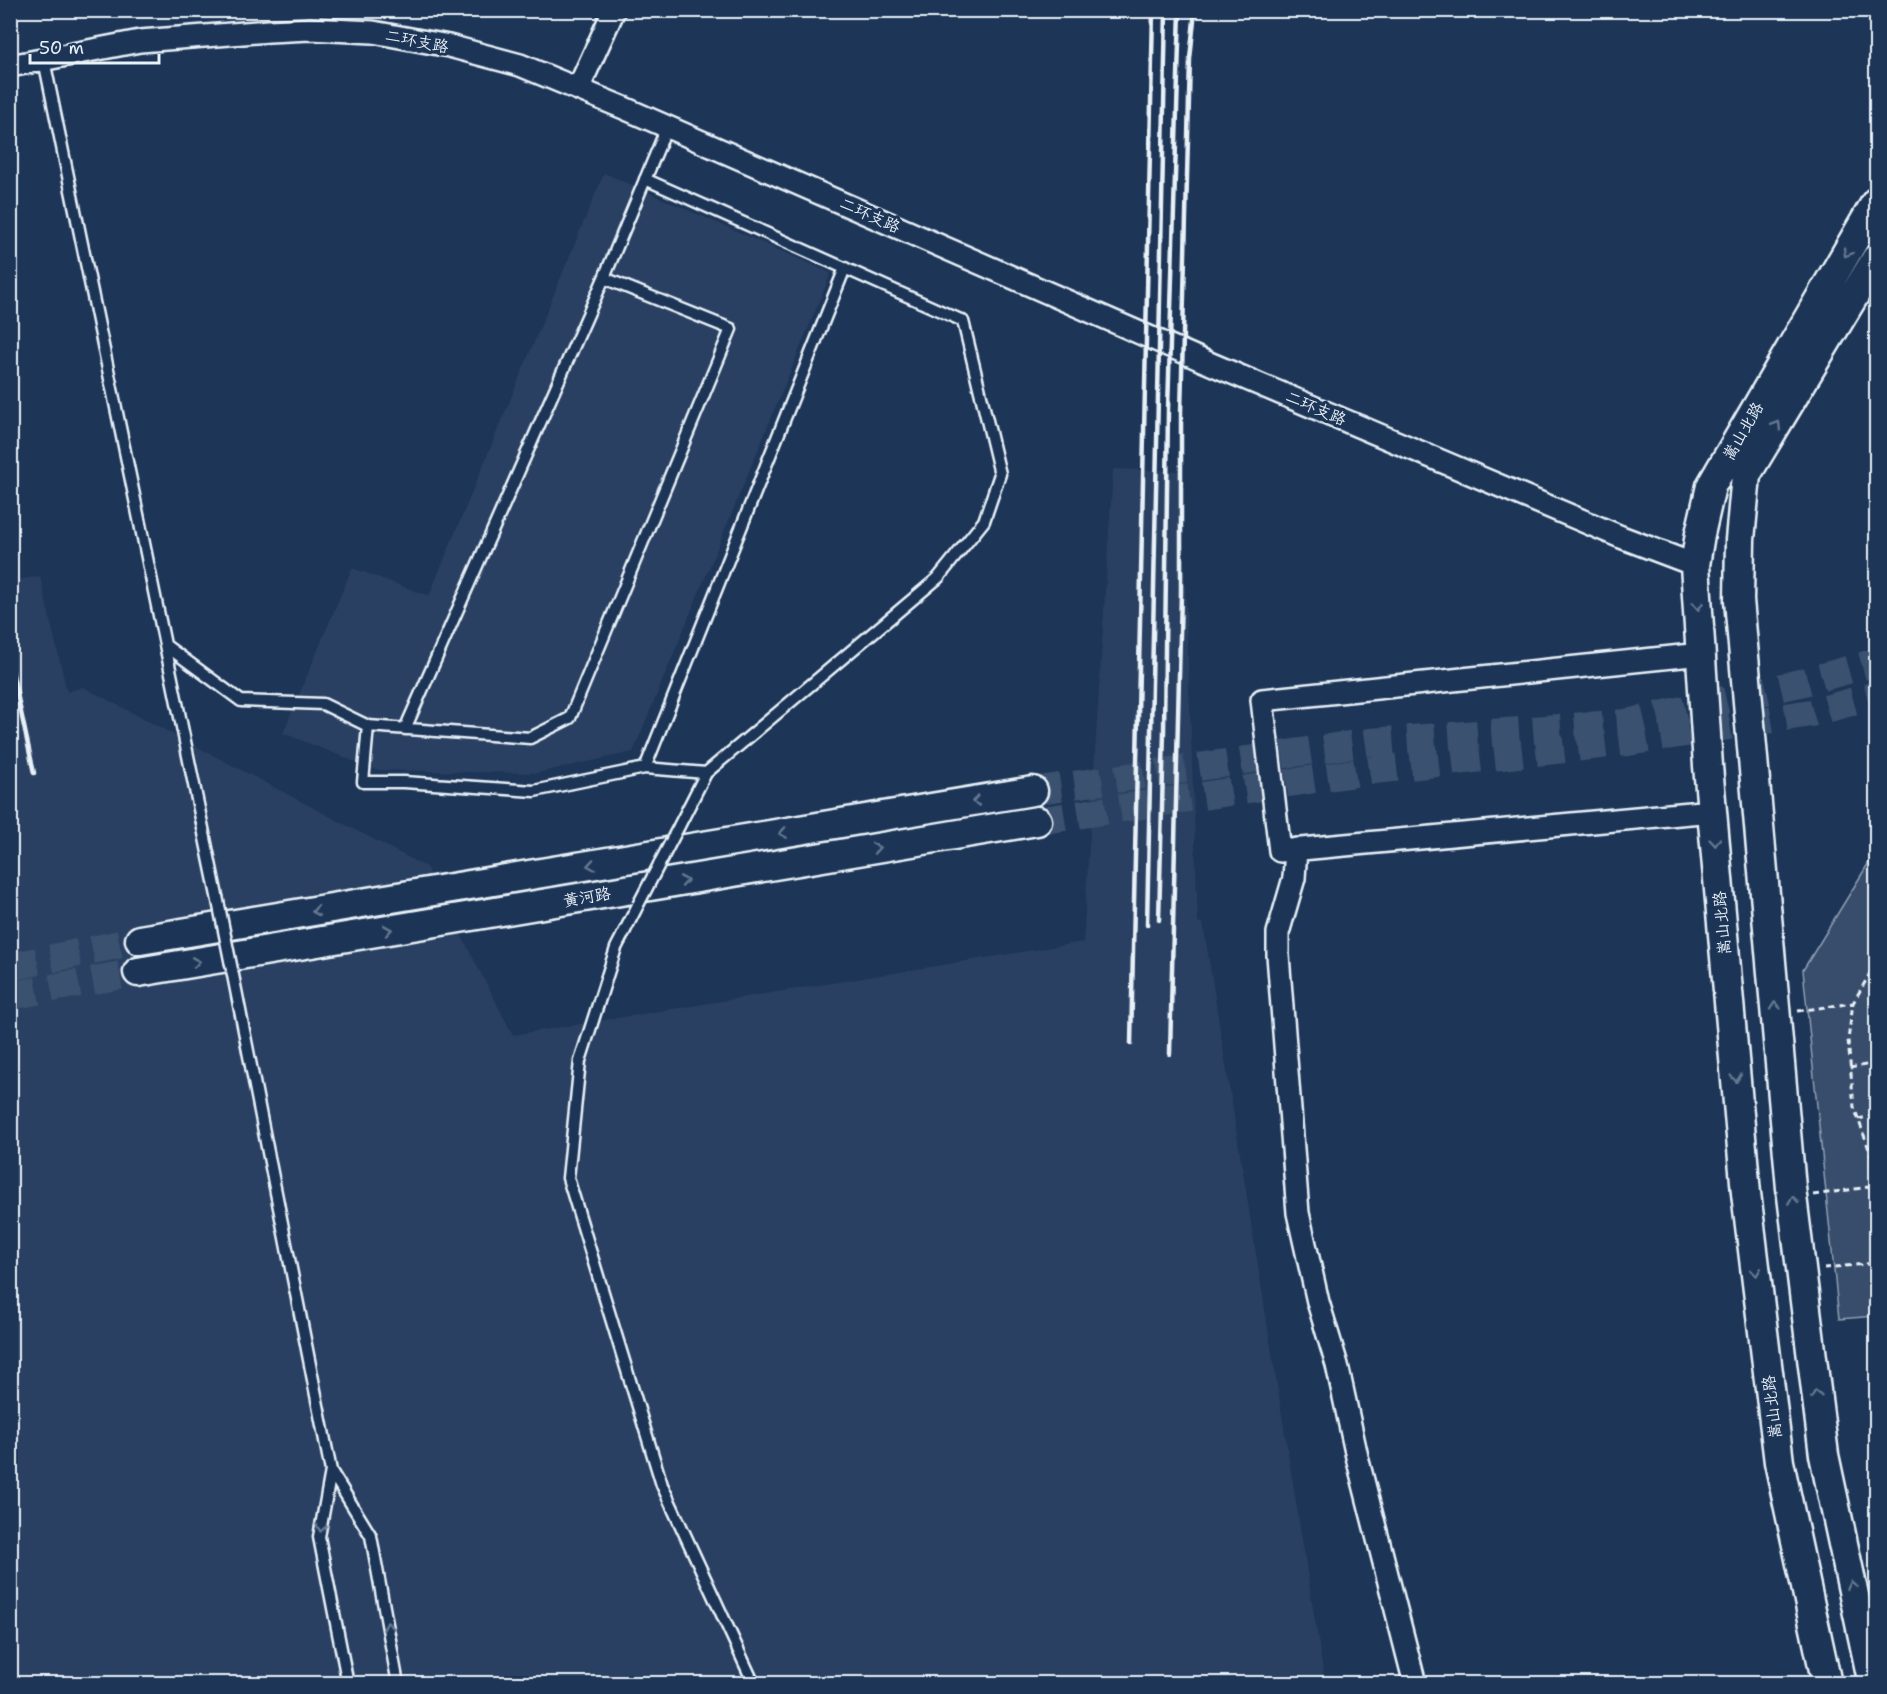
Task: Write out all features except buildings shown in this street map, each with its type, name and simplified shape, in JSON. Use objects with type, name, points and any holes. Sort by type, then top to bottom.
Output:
[{"type":"main road","name":"嵩山北路","points":[[1827,1683],[1779,1462],[1746,1193],[1712,811],[1695,565],[1711,486],[1876,202]]},
{"type":"main road","name":"嵩山北路","points":[[1874,1683],[1824,1455],[1792,1198],[1739,600],[1740,540],[1746,475],[1876,259]]},
{"type":"main road","name":"黄河路","points":[[140,940],[1033,791]]},
{"type":"main road","name":"黄河路","points":[[138,972],[1037,821]]},
{"type":"street","points":[[579,89],[614,10]]},
{"type":"street","name":"二环支路","points":[[10,66],[140,41],[310,29],[373,32],[449,46],[520,65],[1202,360],[1621,537],[1695,565]]},
{"type":"street","points":[[1701,654],[1262,700],[1280,851],[1712,811]]},
{"type":"street","points":[[1296,849],[1294,878],[1278,933],[1278,955],[1298,1213],[1318,1302],[1337,1365],[1357,1457],[1415,1683]]},
{"type":"lane","points":[[44,60],[217,896],[331,1471],[371,1536],[398,1683]]},
{"type":"lane","points":[[405,729],[604,278],[667,127]]},
{"type":"lane","points":[[645,178],[963,321],[1000,474],[984,521],[938,578],[706,773],[616,948],[580,1061],[568,1178],[662,1485],[754,1683]]},
{"type":"lane","points":[[645,768],[845,268]]},
{"type":"lane","points":[[165,645],[241,701],[323,704],[368,726],[530,738],[570,718],[731,329],[604,278]]},
{"type":"lane","points":[[368,726],[363,782],[404,782],[534,792],[645,768],[706,773]]},
{"type":"lane","points":[[331,1471],[319,1538],[348,1683]]},
{"type":"path","points":[[1876,963],[1853,1003],[1848,1041],[1854,1107],[1876,1169]]},
{"type":"path","points":[[1776,1015],[1853,1003]]},
{"type":"path","points":[[1851,1068],[1876,1063]]},
{"type":"path","points":[[1858,1119],[1876,1115]]},
{"type":"path","points":[[1792,1198],[1876,1186]]},
{"type":"path","points":[[1801,1270],[1876,1263]]},
{"type":"shaded area","points":[[604,173],[831,273],[633,752],[537,773],[376,770],[283,733],[352,568],[429,596]]},
{"type":"shaded area","points":[[1113,469],[1181,471],[1198,923],[1203,923],[1325,1683],[11,1684],[11,581],[40,576],[67,692],[83,687],[426,867],[513,1035],[1083,942]]},
{"type":"shaded area","points":[[1876,851],[1876,1316],[1839,1319],[1803,970]]},
{"type":"tunnel","points":[[1033,791],[1370,742],[1626,723],[1804,682],[1876,662]]},
{"type":"tunnel","points":[[1037,821],[1374,770],[1628,742],[1811,713],[1876,695]]},
{"type":"tunnel","points":[[10,967],[140,940]]},
{"type":"tunnel","points":[[10,996],[138,972]]},
{"type":"railway","points":[[1131,1044],[1153,10]]},
{"type":"railway","points":[[1147,925],[1166,10]]},
{"type":"railway","points":[[1159,920],[1168,409],[1180,10]]},
{"type":"railway","points":[[1170,1054],[1181,592],[1181,413],[1190,59],[1195,10]]},
{"type":"railway","points":[[10,661],[34,773]]}]
